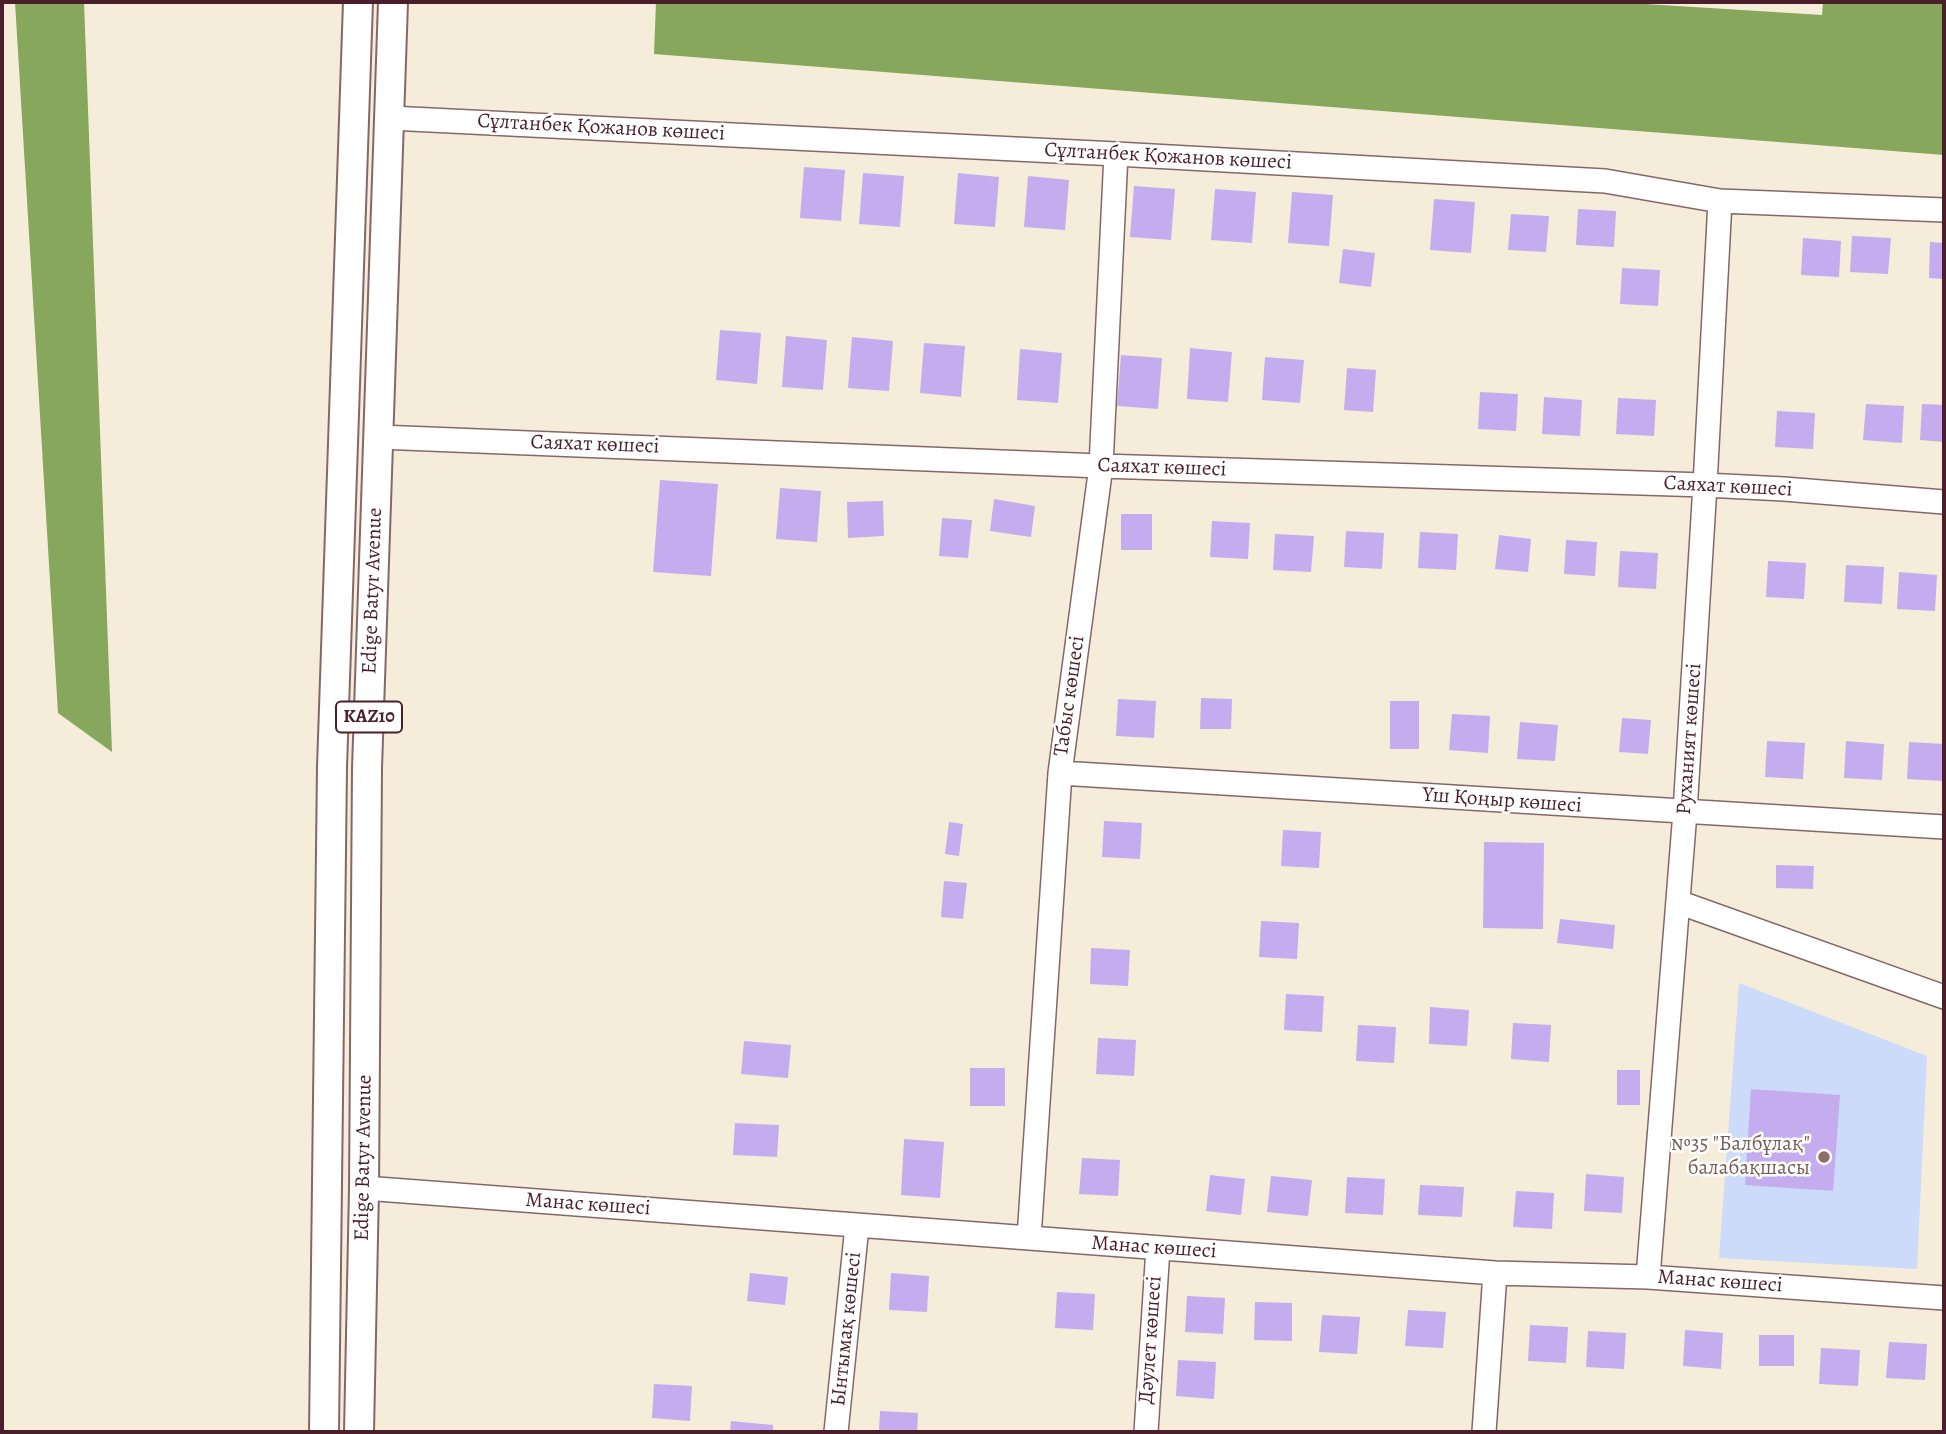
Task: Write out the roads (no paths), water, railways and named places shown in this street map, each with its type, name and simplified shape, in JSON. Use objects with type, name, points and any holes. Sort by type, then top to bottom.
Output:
[{"type":"main road","name":"Edige Batyr Avenue","points":[[324,1432],[332,768],[358,2]]},
{"type":"main road","name":"Edige Batyr Avenue","points":[[359,1432],[367,768],[393,2]]},
{"type":"street","name":"Сұлтанбек Қожанов көшесі","points":[[390,118],[1605,181],[1720,201],[1944,210]]},
{"type":"street","name":"Табыс көшесі","points":[[1029,1238],[1060,773],[1101,466],[1116,154]]},
{"type":"street","name":"Руханият көшесі","points":[[1648,1277],[1685,812],[1706,485],[1720,201]]},
{"type":"street","name":"Саяхат көшесі","points":[[379,437],[1101,466],[1706,485],[1944,502]]},
{"type":"street","name":"Үш Қоңыр көшесі","points":[[1060,773],[1944,827]]},
{"type":"street","points":[[1678,902],[1944,997]]},
{"type":"street","name":"Манас көшесі","points":[[364,1188],[1495,1273],[1648,1277],[1944,1298]]},
{"type":"street","name":"Ынтымақ көшесі","points":[[836,1432],[857,1226]]},
{"type":"street","name":"Дәулет көшесі","points":[[1146,1432],[1157,1248]]},
{"type":"street","points":[[1484,1432],[1495,1273]]},
{"type":"place","name":"№35 \"Балбұлақ\" балабақшасы","points":[[1824,1157]]}]
